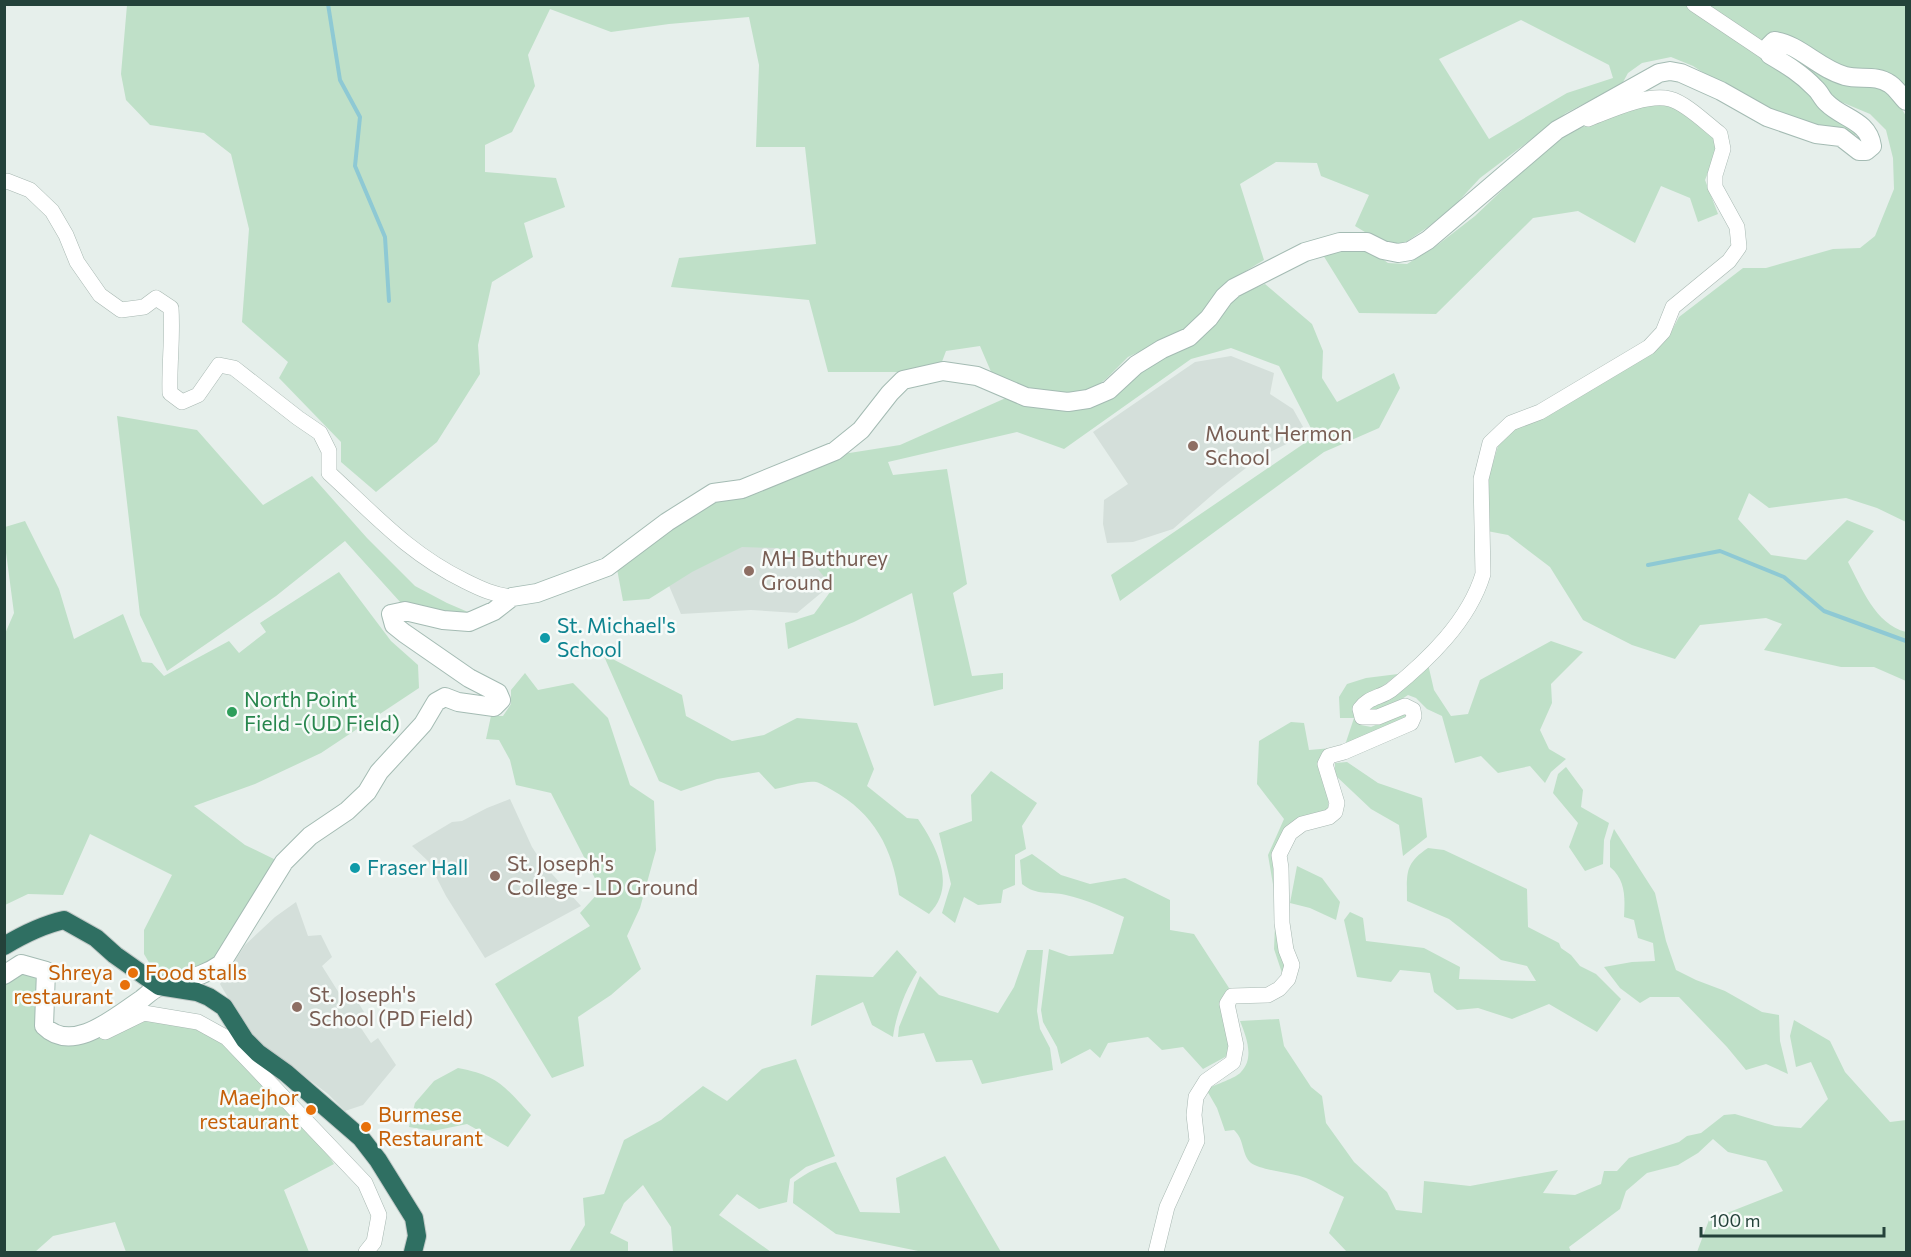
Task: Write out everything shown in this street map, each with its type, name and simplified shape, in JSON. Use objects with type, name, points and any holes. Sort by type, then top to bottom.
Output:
[{"type":"highway","points":[[4,946],[46,924],[64,920],[96,938],[115,955],[159,986],[197,992],[218,1002],[224,1007],[245,1040],[258,1053],[286,1073],[361,1138],[378,1160],[414,1218],[417,1236],[413,1252]]},
{"type":"main road","points":[[4,975],[21,964],[46,971],[44,1026],[52,1033],[72,1037],[99,1026],[159,986],[199,977],[220,964],[284,862],[310,836],[347,811],[367,792],[384,766],[423,724],[436,702],[445,697],[458,702],[494,707],[501,700],[498,693],[469,678],[404,633],[394,625],[391,614],[405,611],[443,620],[469,622],[494,611],[512,597],[537,593],[566,580],[607,567],[667,522],[713,493],[742,489],[835,451],[861,430],[903,380],[943,371],[976,376],[1026,397],[1068,402],[1088,399],[1109,390],[1136,365],[1162,349],[1189,337],[1209,318],[1224,297],[1234,288],[1305,252],[1340,242],[1367,242],[1383,250],[1398,253],[1410,251],[1428,240],[1557,130],[1643,81],[1670,71],[1721,91],[1767,117],[1789,126],[1816,134],[1841,137],[1859,151],[1866,151],[1872,146],[1871,138],[1861,124],[1827,104],[1817,89],[1794,69],[1770,55],[1769,46],[1774,41],[1785,42],[1825,68],[1846,76],[1875,77],[1890,84],[1906,101]]},
{"type":"street","points":[[1694,4],[1770,55]]},
{"type":"street","points":[[1156,1252],[1167,1207],[1197,1142],[1194,1115],[1196,1097],[1206,1081],[1233,1062],[1236,1046],[1227,1004],[1232,996],[1268,995],[1279,989],[1288,979],[1292,965],[1286,950],[1282,923],[1279,855],[1290,833],[1302,824],[1329,817],[1335,812],[1337,803],[1325,764],[1329,756],[1344,752],[1411,723],[1414,716],[1413,710],[1405,706],[1370,719],[1362,717],[1360,709],[1365,702],[1386,693],[1406,678],[1465,614],[1479,587],[1483,574],[1481,479],[1490,443],[1511,423],[1540,412],[1649,347],[1663,332],[1673,307],[1729,261],[1739,247],[1737,226],[1715,187],[1715,175],[1723,149],[1720,134],[1690,110],[1670,99],[1649,99],[1557,130]]},
{"type":"street","points":[[4,182],[7,181],[30,190],[52,211],[66,235],[76,262],[100,295],[122,310],[144,307],[156,298],[171,308],[173,335],[169,372],[170,393],[182,402],[198,395],[219,365],[234,368],[320,433],[329,451],[329,473],[409,548],[453,575],[495,596],[512,597]]},
{"type":"street","points":[[72,1037],[105,1032],[144,1013],[198,1022],[227,1038],[365,1183],[379,1215],[374,1242],[366,1252]]},
{"type":"shaded area","name":"Mount Hermon School","points":[[1231,356],[1274,373],[1270,394],[1293,409],[1307,434],[1260,457],[1173,529],[1133,542],[1107,543],[1103,524],[1104,500],[1128,484],[1093,432],[1195,362]]},
{"type":"shaded area","name":"MH Buthurey Ground","points":[[779,539],[819,558],[827,588],[797,613],[751,610],[681,614],[667,581],[730,540]]},
{"type":"shaded area","name":"St. Joseph's College - LD Ground","points":[[510,799],[532,847],[543,864],[581,906],[485,958],[446,896],[428,861],[412,846],[452,822],[462,821]]},
{"type":"shaded area","name":"St. Joseph's School (PD Field)","points":[[296,902],[308,936],[321,935],[332,957],[322,966],[339,993],[350,989],[364,1012],[357,1022],[371,1043],[378,1038],[396,1065],[363,1105],[345,1111],[328,1094],[250,1035],[220,984],[245,945],[275,917]]},
{"type":"green space","points":[[1690,4],[1813,92],[1822,111],[1859,127],[1866,136],[1818,132],[1733,92],[1693,66],[1671,57],[1642,63],[1628,73],[1622,84],[1566,113],[1480,178],[1455,205],[1403,244],[1383,243],[1355,226],[1369,195],[1321,176],[1317,163],[1276,162],[1240,184],[1264,260],[1226,283],[1203,317],[1184,331],[1128,357],[1106,379],[1088,392],[1060,394],[1017,385],[992,374],[980,346],[946,351],[940,367],[903,372],[828,372],[809,300],[671,287],[679,258],[816,244],[805,147],[756,147],[759,65],[749,17],[611,32],[550,9],[528,55],[535,86],[512,132],[485,145],[485,172],[556,178],[565,207],[524,223],[533,257],[492,282],[478,345],[480,374],[437,442],[376,492],[341,462],[341,442],[279,378],[288,362],[242,322],[249,229],[231,154],[204,133],[150,125],[126,100],[121,74],[127,5]],"holes":[[[1521,20],[1609,65],[1613,78],[1567,93],[1489,139],[1439,59]]]},
{"type":"green space","points":[[1702,5],[1906,5],[1906,90],[1832,62],[1785,34],[1773,31],[1763,41],[1756,41]]},
{"type":"green space","points":[[1783,52],[1882,90],[1897,101],[1906,116],[1906,522],[1877,508],[1846,498],[1769,508],[1749,493],[1738,519],[1771,555],[1806,560],[1847,520],[1874,531],[1848,562],[1864,593],[1878,613],[1895,628],[1906,632],[1906,681],[1874,667],[1841,667],[1764,650],[1782,624],[1766,618],[1700,625],[1675,659],[1632,645],[1583,620],[1550,567],[1508,535],[1487,531],[1488,480],[1498,446],[1513,428],[1670,334],[1679,317],[1743,268],[1766,268],[1833,249],[1860,248],[1875,236],[1894,189],[1893,158],[1886,130],[1870,114],[1839,101],[1826,92]]},
{"type":"green space","points":[[1651,103],[1672,104],[1716,138],[1717,151],[1705,180],[1718,214],[1698,222],[1690,198],[1661,186],[1635,243],[1578,211],[1533,218],[1436,314],[1359,313],[1323,255],[1345,249],[1369,249],[1388,263],[1407,264],[1435,247],[1475,216],[1558,140],[1580,128]]},
{"type":"green space","points":[[1265,284],[1312,324],[1323,351],[1322,378],[1337,402],[1394,373],[1400,388],[1379,428],[1324,452],[1120,601],[1111,575],[1315,436],[1279,366],[1231,348],[1191,359],[1064,449],[1017,432],[888,462],[893,475],[947,469],[967,584],[953,593],[972,676],[1003,673],[1003,689],[934,706],[912,593],[854,622],[788,649],[785,623],[814,614],[833,588],[813,563],[777,548],[742,547],[692,572],[649,599],[623,601],[617,569],[651,542],[717,500],[843,454],[900,445],[1008,397],[1089,403],[1232,297]]},
{"type":"green space","points":[[117,416],[197,430],[263,505],[312,476],[367,538],[415,586],[468,612],[468,615],[401,603],[345,541],[276,596],[167,671],[140,615]]},
{"type":"green space","points":[[25,521],[59,589],[74,639],[123,614],[142,662],[152,663],[164,676],[229,641],[239,653],[266,632],[260,623],[339,572],[391,641],[418,665],[419,688],[321,753],[255,784],[194,806],[245,845],[278,861],[217,960],[160,981],[144,954],[144,930],[172,875],[90,834],[63,895],[28,894],[5,905],[4,636],[14,613],[5,545],[5,527]]},
{"type":"green space","points":[[1551,641],[1583,652],[1551,684],[1552,703],[1540,730],[1549,749],[1566,759],[1551,772],[1545,783],[1530,766],[1498,773],[1481,756],[1455,763],[1442,716],[1427,709],[1416,698],[1408,695],[1371,714],[1369,706],[1390,699],[1428,664],[1434,690],[1451,716],[1468,714],[1480,680]]},
{"type":"green space","points":[[603,654],[682,695],[686,716],[732,741],[764,735],[797,718],[857,723],[874,769],[867,786],[907,818],[918,819],[937,854],[943,879],[942,891],[929,914],[899,895],[892,862],[870,821],[847,799],[822,784],[807,782],[775,789],[759,772],[717,779],[681,791],[659,781]]},
{"type":"green space","points":[[525,673],[538,690],[573,683],[608,718],[630,785],[654,801],[656,850],[640,908],[627,936],[641,969],[611,995],[578,1017],[584,1066],[552,1078],[495,984],[590,926],[580,913],[601,890],[551,793],[516,785],[510,760],[499,740],[486,739],[491,716],[503,716],[511,704],[511,690]]},
{"type":"green space","points":[[1398,674],[1354,709],[1354,718],[1340,718],[1339,697],[1347,684],[1366,678]]},
{"type":"green space","points":[[1405,712],[1409,715],[1408,721],[1344,748],[1354,718],[1361,725],[1371,727]]},
{"type":"green space","points":[[1291,722],[1304,723],[1309,750],[1332,748],[1328,808],[1322,813],[1287,828],[1287,967],[1282,973],[1274,949],[1276,902],[1268,855],[1284,819],[1257,784],[1259,741]]},
{"type":"green space","points":[[1347,762],[1378,783],[1422,798],[1427,837],[1403,856],[1399,825],[1371,809],[1335,775],[1335,763]]},
{"type":"green space","points":[[1566,767],[1583,790],[1581,807],[1609,823],[1604,840],[1603,864],[1585,871],[1569,847],[1578,823],[1553,793],[1558,774]]},
{"type":"green space","points":[[991,771],[1037,803],[1022,826],[1026,849],[1015,855],[1015,885],[1003,890],[1001,903],[978,905],[964,897],[955,923],[942,913],[951,884],[939,833],[972,821],[971,795]]},
{"type":"green space","points":[[1614,829],[1655,893],[1666,941],[1676,970],[1725,991],[1762,1012],[1779,1015],[1780,1041],[1788,1074],[1766,1064],[1746,1070],[1679,997],[1650,997],[1640,1003],[1620,988],[1604,967],[1655,961],[1653,943],[1638,938],[1634,920],[1624,917],[1622,884],[1610,867],[1610,841]]},
{"type":"green space","points":[[1428,848],[1444,850],[1527,889],[1528,927],[1559,943],[1561,948],[1580,966],[1596,974],[1621,999],[1597,1032],[1549,1004],[1512,1019],[1478,1008],[1457,1010],[1434,992],[1430,973],[1400,970],[1391,982],[1357,977],[1344,920],[1350,912],[1363,918],[1366,941],[1424,948],[1460,967],[1459,979],[1536,981],[1527,966],[1501,960],[1449,919],[1407,901],[1408,870],[1415,859]]},
{"type":"green space","points":[[1032,854],[1061,875],[1090,884],[1125,878],[1170,900],[1170,930],[1194,934],[1229,988],[1224,1003],[1233,1044],[1227,1056],[1203,1069],[1183,1047],[1162,1050],[1148,1037],[1108,1043],[1100,1058],[1090,1049],[1061,1064],[1057,1047],[1043,1022],[1041,1010],[1049,949],[1069,956],[1113,954],[1124,917],[1081,899],[1027,888],[1022,884],[1020,860]]},
{"type":"green space","points":[[1297,866],[1322,878],[1340,902],[1336,920],[1310,908],[1290,903]]},
{"type":"green space","points":[[897,950],[917,972],[902,1003],[893,1037],[872,1025],[863,1002],[811,1026],[816,975],[873,977]]},
{"type":"green space","points":[[1027,950],[1043,950],[1037,1011],[1040,1029],[1050,1048],[1053,1070],[982,1084],[972,1060],[936,1062],[924,1033],[898,1037],[899,1027],[920,976],[939,995],[998,1013],[1014,987]]},
{"type":"green space","points":[[23,970],[42,975],[39,1027],[75,1041],[108,1037],[148,1020],[201,1030],[227,1046],[279,1104],[323,1147],[334,1164],[284,1190],[309,1252],[126,1252],[115,1222],[53,1236],[35,1252],[5,1252],[4,984]]},
{"type":"green space","points":[[1279,1019],[1284,1046],[1311,1087],[1322,1096],[1326,1123],[1354,1162],[1387,1192],[1396,1210],[1422,1213],[1424,1181],[1470,1186],[1558,1170],[1543,1193],[1575,1195],[1601,1184],[1604,1171],[1617,1171],[1629,1158],[1701,1133],[1724,1115],[1735,1114],[1775,1126],[1801,1128],[1828,1099],[1811,1062],[1796,1067],[1790,1036],[1794,1020],[1830,1041],[1845,1072],[1890,1122],[1906,1120],[1906,1252],[1697,1252],[1709,1220],[1783,1191],[1766,1161],[1728,1152],[1713,1139],[1698,1153],[1678,1165],[1647,1173],[1626,1191],[1620,1209],[1569,1247],[1571,1252],[1347,1252],[1329,1233],[1344,1197],[1306,1178],[1262,1168],[1251,1163],[1234,1130],[1225,1131],[1217,1108],[1206,1089],[1235,1077],[1248,1060],[1248,1047],[1240,1021]]},
{"type":"green space","points":[[796,1059],[835,1156],[806,1167],[790,1179],[787,1202],[759,1209],[737,1194],[719,1215],[771,1252],[673,1252],[671,1227],[643,1185],[624,1203],[610,1233],[628,1242],[628,1252],[569,1252],[585,1225],[583,1198],[604,1194],[624,1140],[661,1120],[703,1086],[727,1101],[762,1069]]},
{"type":"green space","points":[[458,1068],[483,1075],[500,1084],[531,1115],[508,1147],[467,1124],[433,1131],[409,1127],[415,1103],[434,1081]]},
{"type":"green space","points":[[945,1156],[1001,1252],[923,1252],[836,1234],[793,1203],[794,1182],[814,1170],[836,1162],[860,1212],[900,1213],[896,1178]]},
{"type":"waterway","points":[[328,4],[340,80],[360,117],[355,166],[385,237],[389,301]]},
{"type":"waterway","points":[[1648,565],[1720,551],[1784,577],[1824,611],[1906,641]]},
{"type":"place","name":"Mount Hermon School","points":[[1193,446]]},
{"type":"place","name":"MH Buthurey Ground","points":[[749,571]]},
{"type":"place","name":"St. Michael's School","points":[[545,638]]},
{"type":"place","name":"North Point Field -(UD Field)","points":[[232,712]]},
{"type":"place","name":"Fraser Hall","points":[[355,868]]},
{"type":"place","name":"St. Joseph's College - LD Ground","points":[[495,876]]},
{"type":"place","name":"Food stalls","points":[[133,973]]},
{"type":"place","name":"Shreya restaurant","points":[[125,985]]},
{"type":"place","name":"St. Joseph's School (PD Field)","points":[[297,1007]]},
{"type":"place","name":"Maejhor restaurant","points":[[311,1110]]},
{"type":"place","name":"Burmese Restaurant","points":[[366,1127]]}]
